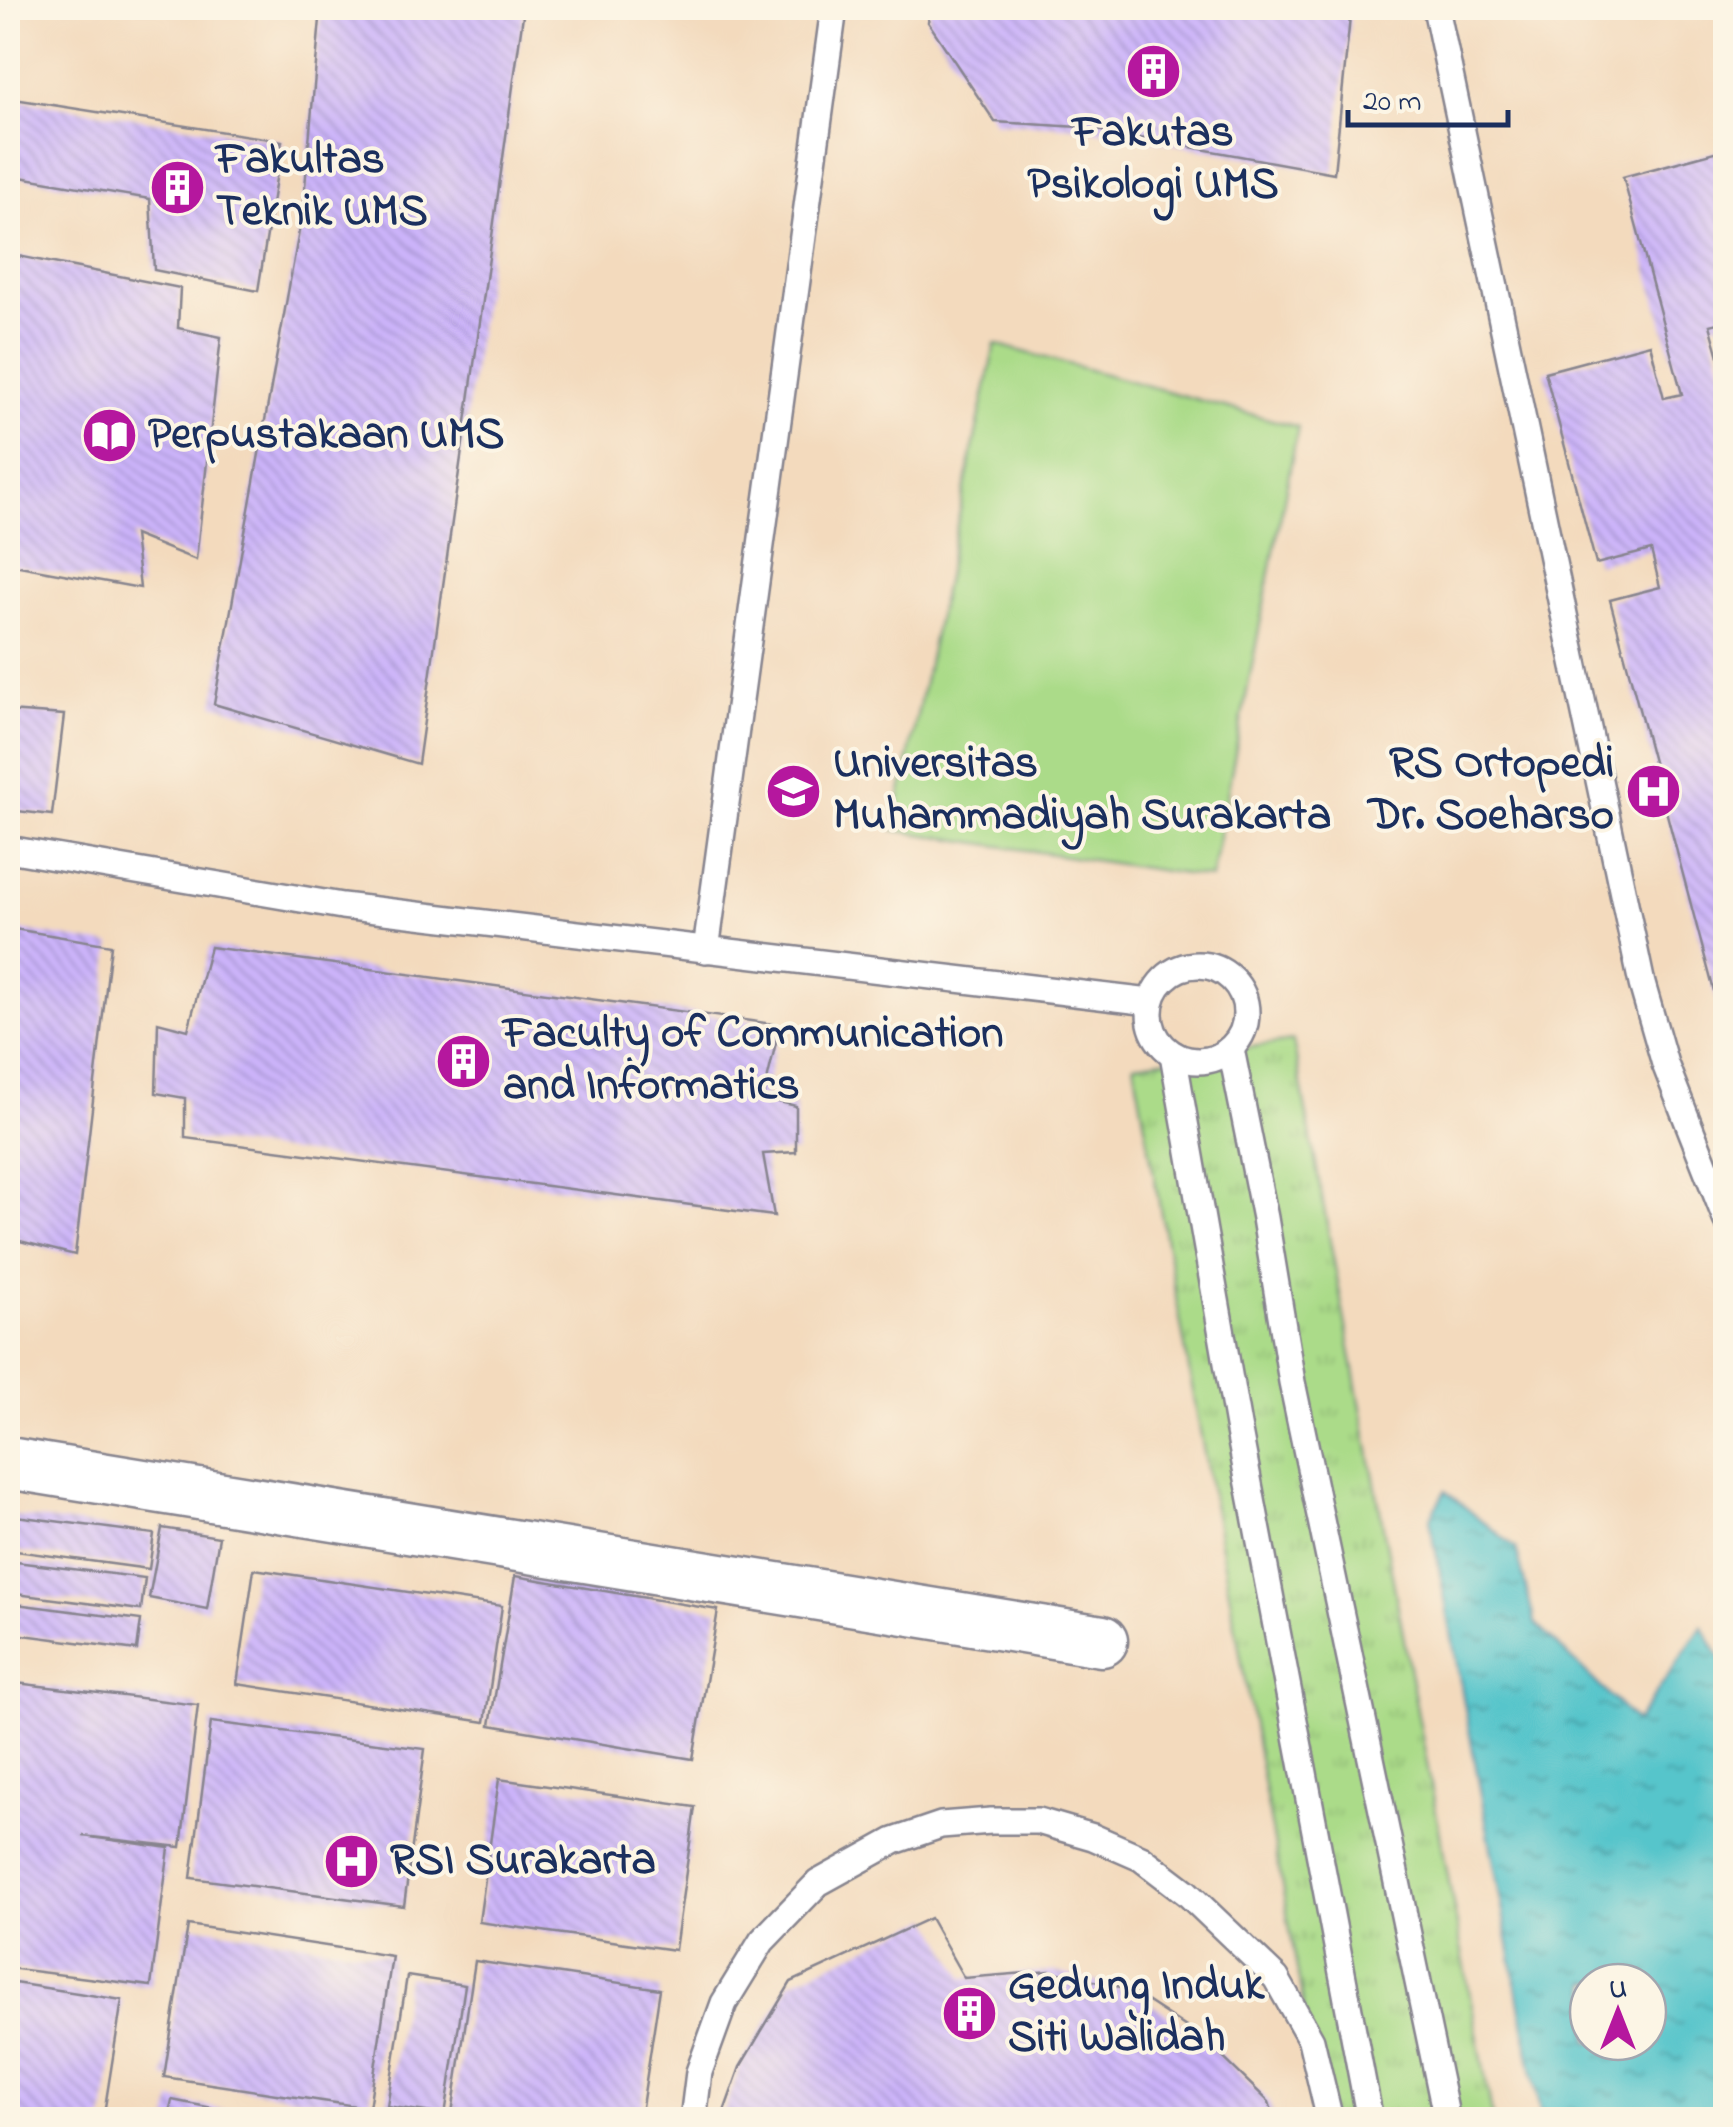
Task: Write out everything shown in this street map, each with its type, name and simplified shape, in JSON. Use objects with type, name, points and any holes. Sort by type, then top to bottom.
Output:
[{"type":"street","points":[[8,1463],[1102,1640]]},
{"type":"lane","points":[[706,950],[834,8]]},
{"type":"lane","points":[[1436,8],[1642,984],[1664,1064],[1726,1220]]},
{"type":"lane","points":[[8,849],[342,906],[1150,1002]]},
{"type":"lane","points":[[1210,966],[1235,980],[1247,1008],[1240,1037],[1230,1050],[1202,1061],[1173,1054],[1153,1032],[1150,1002],[1166,976],[1180,968],[1210,966]]},
{"type":"lane","points":[[1230,1050],[1265,1218],[1292,1382],[1447,2120]]},
{"type":"lane","points":[[1173,1054],[1242,1446],[1370,2120]]},
{"type":"lane","points":[[693,2120],[699,2072],[724,2003],[762,1942],[818,1883],[894,1841],[941,1825],[991,1822],[1038,1822],[1093,1837],[1141,1858],[1186,1893],[1276,1978],[1311,2040],[1330,2120]]},
{"type":"green space","points":[[995,344],[1298,427],[1211,878],[893,830]]},
{"type":"green space","points":[[1293,1041],[1493,2119],[1324,2119],[1134,1064]]},
{"type":"water","points":[[1445,1491],[1516,1548],[1535,1623],[1636,1722],[1702,1626],[1725,1666],[1725,2119],[1662,2120],[1660,2116],[1540,2112],[1430,1519]]},
{"type":"building","points":[[321,8],[524,8],[418,764],[214,704],[303,209]]},
{"type":"building","name":"Fakutas Psikologi UMS","points":[[930,8],[1351,8],[1334,173],[1079,127],[995,122],[928,22]]},
{"type":"building","name":"Fakultas Teknik UMS","points":[[8,98],[282,141],[258,291],[154,270],[150,199],[8,175]]},
{"type":"building","points":[[1726,149],[1726,321],[1710,325],[1726,381],[1726,1008],[1719,1010],[1610,600],[1660,587],[1651,550],[1596,564],[1545,372],[1650,344],[1664,398],[1682,394],[1623,177]]},
{"type":"building","name":"Perpustakaan UMS","points":[[8,254],[180,288],[178,328],[221,337],[196,560],[134,535],[140,588],[8,564]]},
{"type":"building","points":[[8,711],[64,715],[52,815],[8,810]]},
{"type":"building","points":[[8,928],[111,945],[75,1255],[8,1238]]},
{"type":"building","name":"Faculty of Communication and Informatics","points":[[210,947],[780,1025],[763,1098],[796,1106],[796,1152],[763,1154],[774,1216],[185,1138],[185,1098],[156,1093],[158,1022],[188,1030]]},
{"type":"building","points":[[8,1515],[154,1534],[149,1569],[8,1550]]},
{"type":"building","points":[[162,1528],[219,1537],[207,1609],[149,1598]]},
{"type":"building","points":[[8,1561],[145,1578],[141,1610],[8,1593]]},
{"type":"building","points":[[254,1569],[502,1606],[485,1722],[237,1684]]},
{"type":"building","points":[[515,1576],[718,1610],[693,1759],[490,1725]]},
{"type":"building","points":[[8,1603],[141,1620],[137,1650],[8,1633]]},
{"type":"building","points":[[8,1682],[198,1705],[181,1847],[83,1836],[169,1848],[151,1986],[8,1968]]},
{"type":"building","points":[[211,1722],[425,1749],[404,1906],[191,1878]]},
{"type":"building","points":[[499,1779],[695,1807],[675,1950],[479,1922]]},
{"type":"building","name":"Gedung Induk Siti Walidah","points":[[930,1918],[964,1978],[1051,1971],[1128,1989],[1203,2038],[1269,2102],[1275,2120],[721,2120],[740,2067],[791,1982]]},
{"type":"building","points":[[188,1925],[392,1956],[369,2108],[164,2077]]},
{"type":"building","points":[[475,1961],[660,1989],[640,2120],[451,2120]]},
{"type":"building","points":[[407,1976],[465,1985],[445,2115],[387,2106]]},
{"type":"building","points":[[8,1982],[122,2000],[103,2120],[8,2120]]},
{"type":"building","points":[[172,2100],[263,2118],[263,2120],[168,2120]]},
{"type":"place","name":"Fakutas Psikologi UMS","points":[[1153,72]]},
{"type":"place","name":"Fakultas Teknik UMS","points":[[177,187]]},
{"type":"place","name":"Perpustakaan UMS","points":[[109,436]]},
{"type":"place","name":"Universitas Muhammadiyah Surakarta","points":[[794,791]]},
{"type":"place","name":"RS Ortopedi Dr. Soeharso","points":[[1653,791]]},
{"type":"place","name":"Faculty of Communication and Informatics","points":[[464,1061]]},
{"type":"place","name":"RSI Surakarta","points":[[351,1862]]},
{"type":"place","name":"Gedung Induk Siti Walidah","points":[[969,2013]]}]
